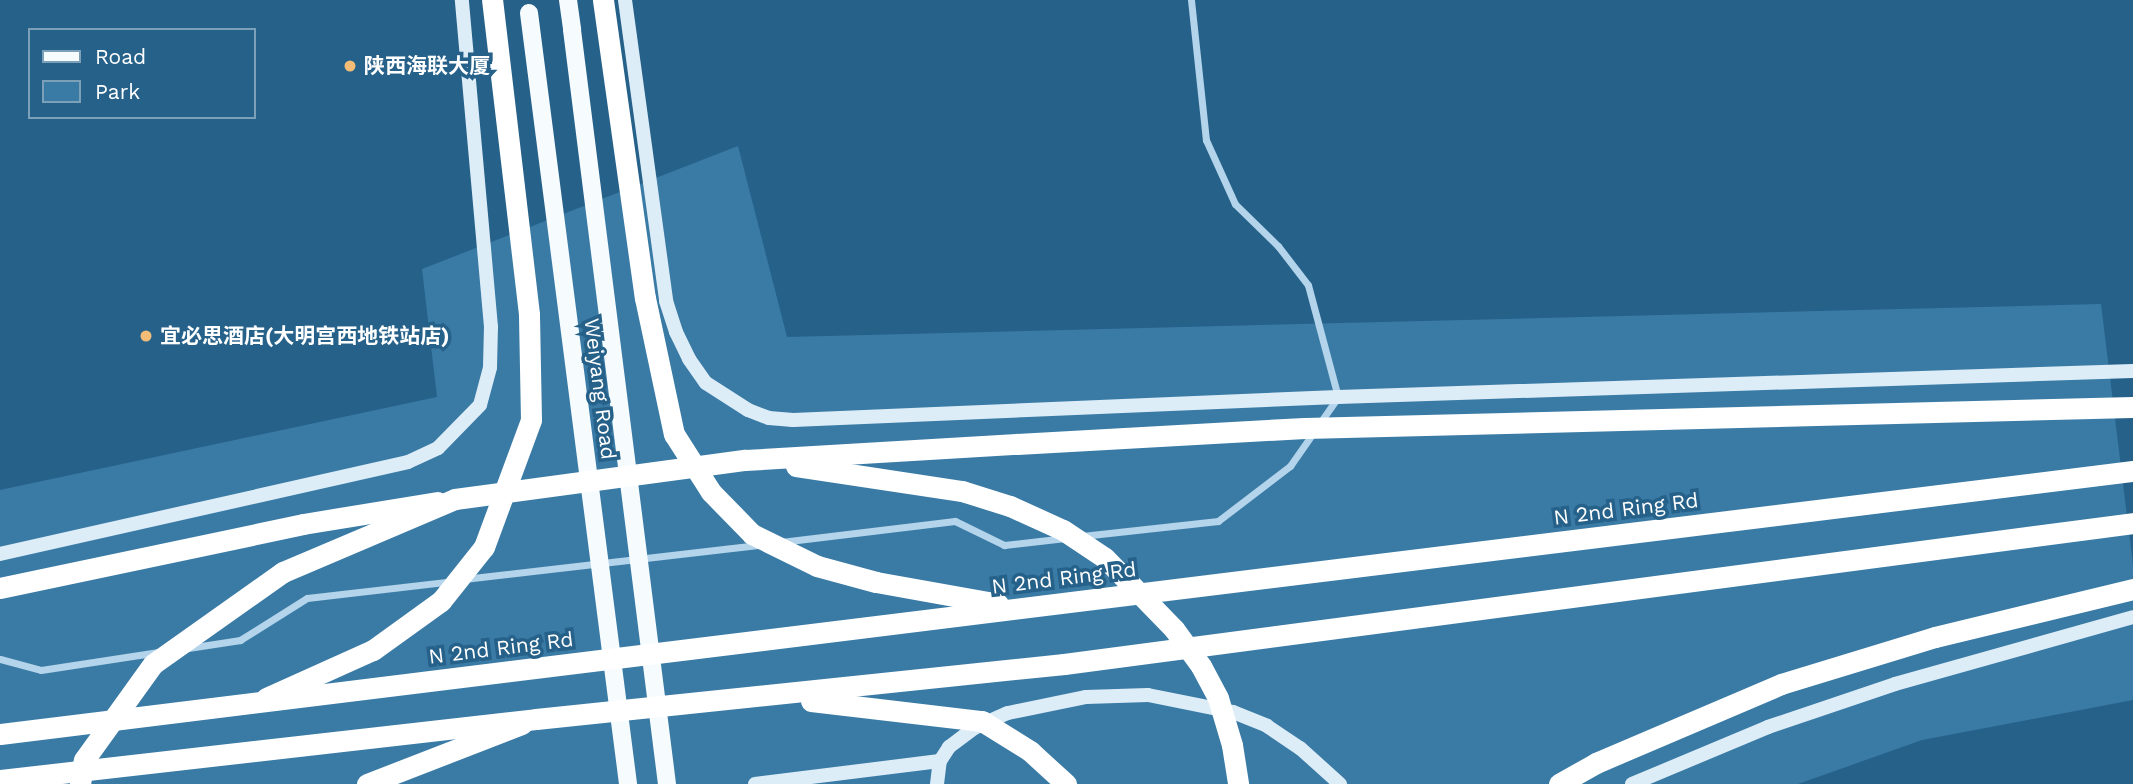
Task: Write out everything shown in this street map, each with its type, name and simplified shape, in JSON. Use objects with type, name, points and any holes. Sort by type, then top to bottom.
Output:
[{"type":"highway","points":[[255,703],[373,650],[441,601],[484,547],[531,420],[529,314],[492,0]]},
{"type":"highway","points":[[603,0],[645,298],[674,434],[711,492],[752,534],[817,566],[876,583],[1020,608]]},
{"type":"highway","points":[[0,588],[303,524],[455,499],[745,460],[1305,428],[2133,407]]},
{"type":"highway","points":[[745,460],[890,478],[962,491],[1010,506],[1063,530],[1105,558],[1174,629],[1201,666],[1221,710],[1232,745],[1238,784]]},
{"type":"highway","name":"N 2nd Ring Rd","points":[[0,734],[2133,471]]},
{"type":"highway","points":[[80,784],[84,760],[153,664],[284,572],[455,499]]},
{"type":"highway","points":[[0,780],[536,719],[1064,664],[2133,523]]},
{"type":"highway","points":[[1559,784],[1620,752],[1781,684],[1935,637],[2133,589]]},
{"type":"highway","points":[[774,696],[982,721],[1030,751],[1066,784]]},
{"type":"highway","points":[[367,784],[536,719]]},
{"type":"main road","name":"Weiyang Road","points":[[568,0],[667,784]]},
{"type":"main road","points":[[625,0],[666,301],[689,359],[706,383],[748,410],[793,421],[1338,397],[2133,371]]},
{"type":"main road","points":[[0,554],[408,462],[438,448],[480,405],[490,367],[491,327],[461,3]]},
{"type":"main road","name":"Weiyang Road","points":[[528,7],[628,784]]},
{"type":"main road","points":[[1632,784],[1768,727],[1895,684],[2133,617]]},
{"type":"main road","points":[[937,784],[940,761],[949,747],[974,728],[1007,713],[1086,697],[1148,695],[1233,712],[1267,726],[1300,748],[1340,784]]},
{"type":"main road","points":[[755,784],[940,761]]},
{"type":"street","points":[[0,659],[41,670],[240,640],[307,598],[955,522],[1004,545],[1218,521],[1290,466],[1338,397],[1308,285],[1279,246],[1235,204],[1206,140],[1191,0]]},
{"type":"green space","points":[[738,146],[787,337],[2101,304],[2133,565],[2133,700],[1922,740],[1798,784],[0,784],[0,490],[437,397],[422,269]]},
{"type":"place","name":"陕西海联大厦","points":[[350,66]]},
{"type":"place","name":"宜必思酒店(大明宫西地铁站店)","points":[[146,336]]}]
